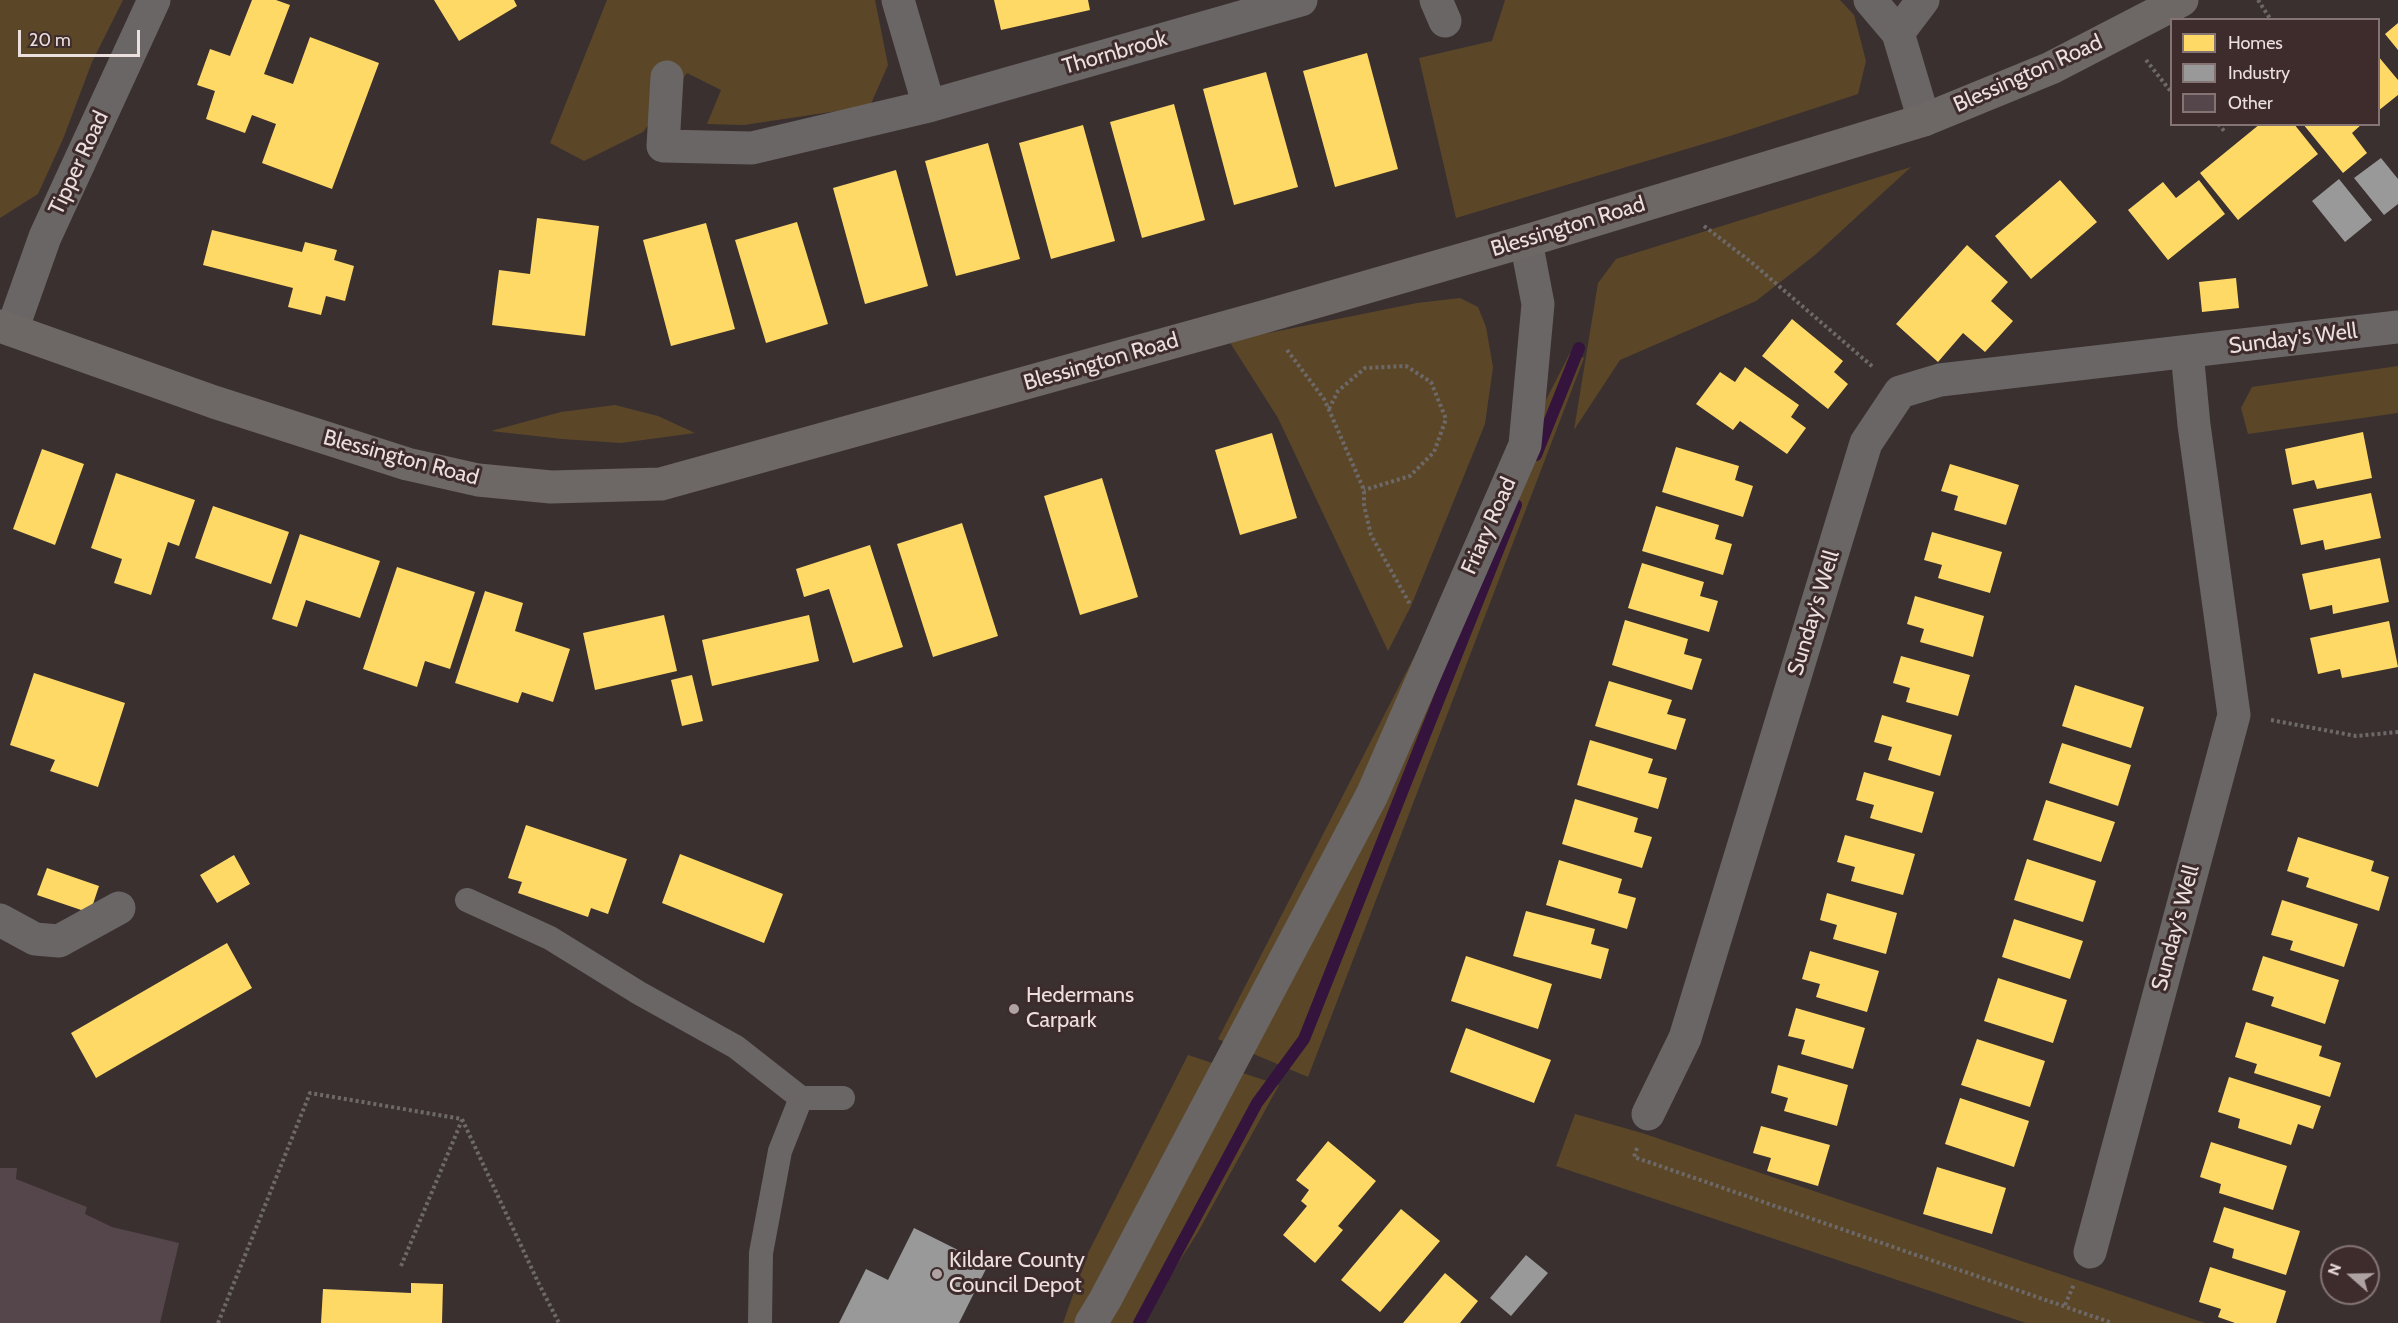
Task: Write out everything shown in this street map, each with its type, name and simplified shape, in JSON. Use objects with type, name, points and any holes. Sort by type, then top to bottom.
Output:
[{"type":"main road","name":"Blessington Road","points":[[6,328],[214,402],[407,464],[478,480],[551,487],[661,484],[1263,317],[1526,241],[1713,182],[1924,120],[2051,68],[2182,0]]},
{"type":"street","name":"Tipper Road","points":[[6,328],[45,237],[154,0]]},
{"type":"street","points":[[898,0],[929,106]]},
{"type":"street","name":"Thornbrook","points":[[667,77],[663,146],[752,148],[929,106],[1301,0]]},
{"type":"street","points":[[1870,0],[1898,33],[1924,120]]},
{"type":"street","points":[[1898,33],[1923,0]]},
{"type":"street","name":"Friary Road","points":[[1098,1312],[1372,795],[1524,445],[1538,304],[1526,241]]},
{"type":"street","name":"Sunday's Well","points":[[1648,1114],[1685,1038],[1866,443],[1900,392],[1940,380],[2398,327]]},
{"type":"street","name":"Sunday's Well","points":[[2090,1252],[2234,715],[2196,436],[2187,352]]},
{"type":"street","points":[[0,920],[35,939],[59,941],[119,908]]},
{"type":"lane","points":[[467,900],[550,938],[639,993],[736,1047],[801,1098],[843,1098]]},
{"type":"lane","points":[[760,1323],[761,1253],[780,1151],[801,1098]]},
{"type":"path","points":[[2258,0],[2270,18]]},
{"type":"path","points":[[2140,51],[2170,90]]},
{"type":"path","points":[[2220,126],[2226,133]]},
{"type":"path","points":[[1702,225],[1751,262],[1900,392]]},
{"type":"path","points":[[1263,317],[1324,399],[1364,490],[1364,505],[1371,535],[1411,606]]},
{"type":"path","points":[[1329,410],[1338,391],[1365,368],[1406,366],[1431,382],[1446,419],[1434,452],[1410,476],[1364,490]]},
{"type":"path","points":[[2234,715],[2269,719],[2356,736],[2398,732]]},
{"type":"path","points":[[218,1323],[310,1093],[462,1119]]},
{"type":"path","points":[[401,1266],[462,1119]]},
{"type":"path","points":[[462,1119],[559,1323]]},
{"type":"path","points":[[1634,1156],[2112,1323]]},
{"type":"shaded area","points":[[0,0],[123,0],[92,62],[63,139],[38,194],[0,218]]},
{"type":"shaded area","points":[[607,0],[875,0],[888,65],[870,106],[744,125],[707,124],[721,90],[687,73],[643,132],[584,161],[550,143]]},
{"type":"shaded area","points":[[1505,0],[1840,0],[1854,15],[1866,61],[1858,94],[1730,136],[1456,218],[1419,58],[1492,41]]},
{"type":"shaded area","points":[[1911,167],[1815,255],[1756,301],[1620,360],[1574,430],[1598,283],[1616,259]]},
{"type":"shaded area","points":[[1460,298],[1478,307],[1486,327],[1493,367],[1485,424],[1411,606],[1388,651],[1278,418],[1229,341],[1417,303]]},
{"type":"shaded area","points":[[1570,353],[1584,358],[1308,1077],[1218,1039]]},
{"type":"shaded area","points":[[2398,366],[2398,413],[2248,434],[2241,408],[2252,387]]},
{"type":"shaded area","points":[[615,405],[658,416],[695,433],[621,443],[491,431],[561,412]]},
{"type":"shaded area","points":[[1188,1055],[1279,1085],[1198,1232],[1140,1323],[1063,1323],[1088,1253]]},
{"type":"shaded area","points":[[1575,1114],[1642,1133],[2205,1323],[2026,1323],[1556,1166]]},
{"type":"building: Homes","points":[[252,0],[276,0],[290,5],[264,74],[293,84],[310,37],[379,63],[332,189],[262,163],[276,124],[252,115],[245,133],[206,119],[215,91],[197,85],[210,49],[230,56]]},
{"type":"building: Homes","points":[[434,0],[514,0],[517,6],[459,41]]},
{"type":"building: Homes","points":[[994,0],[1088,0],[1090,10],[1001,30]]},
{"type":"building: Homes","points":[[2398,23],[2398,50],[2385,34]]},
{"type":"building: Homes","points":[[1367,53],[1398,169],[1335,187],[1303,71]]},
{"type":"building: Homes","points":[[2380,58],[2398,80],[2398,95],[2380,109]]},
{"type":"building: Homes","points":[[1266,72],[1298,187],[1234,205],[1203,89]]},
{"type":"building: Homes","points":[[1174,104],[1205,220],[1142,238],[1110,122]]},
{"type":"building: Homes","points":[[1083,125],[1115,241],[1051,259],[1019,143]]},
{"type":"building: Homes","points":[[2258,126],[2296,126],[2318,154],[2238,220],[2200,173]]},
{"type":"building: Homes","points":[[2305,126],[2360,126],[2352,133],[2367,153],[2343,173]]},
{"type":"building: Homes","points":[[988,143],[1020,259],[956,276],[925,161]]},
{"type":"building: Homes","points":[[896,170],[928,286],[865,304],[833,188]]},
{"type":"building: Homes","points":[[2060,180],[2097,222],[2031,279],[1995,236]]},
{"type":"building: Homes","points":[[2199,180],[2225,214],[2168,260],[2128,210],[2163,182],[2176,198]]},
{"type":"building: Homes","points":[[537,218],[599,226],[585,336],[492,325],[499,270],[530,274]]},
{"type":"building: Homes","points":[[797,222],[828,324],[766,343],[735,240]]},
{"type":"building: Homes","points":[[706,223],[735,329],[671,346],[643,240]]},
{"type":"building: Homes","points":[[212,230],[302,252],[305,242],[337,250],[334,260],[354,266],[345,301],[326,296],[321,315],[288,307],[293,288],[203,265]]},
{"type":"building: Homes","points":[[1967,245],[2008,282],[1991,301],[2013,321],[1985,352],[1963,333],[1938,362],[1896,324]]},
{"type":"building: Homes","points":[[2236,278],[2239,308],[2202,312],[2199,282]]},
{"type":"building: Homes","points":[[1792,319],[1843,361],[1834,372],[1848,384],[1828,409],[1762,356]]},
{"type":"building: Homes","points":[[1745,367],[1799,405],[1791,417],[1806,428],[1787,454],[1740,421],[1733,430],[1696,404],[1720,372],[1735,382]]},
{"type":"building: Homes","points":[[2363,432],[2372,478],[2317,489],[2314,480],[2292,485],[2285,449]]},
{"type":"building: Homes","points":[[1272,433],[1297,518],[1240,535],[1215,450]]},
{"type":"building: Homes","points":[[1676,447],[1739,466],[1735,480],[1753,486],[1743,517],[1662,492]]},
{"type":"building: Homes","points":[[42,449],[84,464],[55,545],[13,529]]},
{"type":"building: Homes","points":[[1950,464],[2019,485],[2006,525],[1954,510],[1958,496],[1941,491]]},
{"type":"building: Homes","points":[[116,473],[195,500],[179,546],[168,542],[151,595],[114,583],[122,559],[91,548]]},
{"type":"building: Homes","points":[[1102,478],[1138,597],[1080,615],[1044,496]]},
{"type":"building: Homes","points":[[2371,493],[2381,538],[2325,550],[2323,540],[2301,545],[2293,509]]},
{"type":"building: Homes","points":[[213,506],[289,532],[271,584],[195,558]]},
{"type":"building: Homes","points":[[1656,506],[1719,525],[1715,539],[1732,544],[1723,575],[1642,551]]},
{"type":"building: Homes","points":[[962,523],[998,636],[933,657],[897,544]]},
{"type":"building: Homes","points":[[1932,532],[2002,552],[1990,593],[1938,578],[1942,565],[1924,560]]},
{"type":"building: Homes","points":[[300,534],[380,561],[360,618],[306,600],[297,627],[272,619]]},
{"type":"building: Homes","points":[[870,545],[903,647],[853,663],[829,589],[804,597],[796,569]]},
{"type":"building: Homes","points":[[2380,558],[2389,602],[2333,614],[2332,605],[2310,610],[2302,574]]},
{"type":"building: Homes","points":[[1642,563],[1704,582],[1700,596],[1718,601],[1709,632],[1628,608]]},
{"type":"building: Homes","points":[[397,567],[475,592],[450,669],[425,661],[417,687],[363,669]]},
{"type":"building: Homes","points":[[485,591],[523,603],[515,631],[570,649],[553,702],[522,692],[518,703],[455,683]]},
{"type":"building: Homes","points":[[1915,596],[1984,616],[1973,657],[1920,642],[1924,629],[1907,624]]},
{"type":"building: Homes","points":[[664,615],[677,671],[595,690],[583,633]]},
{"type":"building: Homes","points":[[809,615],[819,661],[712,686],[702,640]]},
{"type":"building: Homes","points":[[1625,620],[1688,639],[1684,654],[1702,659],[1692,690],[1612,665]]},
{"type":"building: Homes","points":[[2389,621],[2398,667],[2342,678],[2340,669],[2318,674],[2310,638]]},
{"type":"building: Homes","points":[[1901,656],[1970,675],[1958,716],[1906,702],[1910,688],[1893,683]]},
{"type":"building: Homes","points":[[34,673],[125,703],[98,787],[50,771],[55,760],[10,745]]},
{"type":"building: Homes","points":[[692,675],[703,721],[682,726],[671,680]]},
{"type":"building: Homes","points":[[1609,681],[1672,700],[1667,714],[1686,719],[1676,750],[1595,726]]},
{"type":"building: Homes","points":[[2075,685],[2144,707],[2131,748],[2062,726]]},
{"type":"building: Homes","points":[[1882,715],[1952,735],[1940,776],[1888,760],[1892,747],[1874,742]]},
{"type":"building: Homes","points":[[1590,740],[1653,759],[1648,773],[1667,778],[1658,809],[1577,785]]},
{"type":"building: Homes","points":[[2062,743],[2131,765],[2118,806],[2049,783]]},
{"type":"building: Homes","points":[[1864,772],[1934,792],[1922,833],[1870,818],[1874,805],[1856,800]]},
{"type":"building: Homes","points":[[1575,799],[1638,818],[1634,832],[1652,837],[1642,868],[1562,844]]},
{"type":"building: Homes","points":[[2046,800],[2115,822],[2101,862],[2033,840]]},
{"type":"building: Homes","points":[[526,825],[627,859],[608,914],[591,908],[588,917],[518,893],[522,882],[508,878]]},
{"type":"building: Homes","points":[[1845,835],[1915,854],[1903,895],[1851,881],[1855,867],[1837,862]]},
{"type":"building: Homes","points":[[2298,837],[2374,861],[2371,871],[2389,877],[2379,911],[2306,887],[2309,878],[2287,871]]},
{"type":"building: Homes","points":[[680,854],[783,894],[764,943],[662,903]]},
{"type":"building: Homes","points":[[234,855],[250,884],[217,903],[200,875]]},
{"type":"building: Homes","points":[[2027,859],[2096,881],[2083,922],[2014,900]]},
{"type":"building: Homes","points":[[1559,860],[1622,879],[1618,893],[1636,898],[1627,929],[1546,905]]},
{"type":"building: Homes","points":[[47,868],[99,886],[90,913],[37,895]]},
{"type":"building: Homes","points":[[1827,893],[1897,913],[1886,954],[1833,939],[1837,925],[1820,920]]},
{"type":"building: Homes","points":[[2282,900],[2358,924],[2344,967],[2290,950],[2293,941],[2271,935]]},
{"type":"building: Homes","points":[[1526,911],[1595,929],[1591,944],[1609,949],[1601,979],[1513,956]]},
{"type":"building: Homes","points":[[2014,919],[2083,941],[2070,979],[2002,957]]},
{"type":"building: Homes","points":[[227,943],[252,988],[96,1078],[71,1033]]},
{"type":"building: Homes","points":[[1810,951],[1879,971],[1867,1012],[1816,997],[1820,984],[1802,979]]},
{"type":"building: Homes","points":[[1466,956],[1552,984],[1538,1029],[1451,1001]]},
{"type":"building: Homes","points":[[2263,956],[2339,980],[2325,1024],[2271,1006],[2274,997],[2252,990]]},
{"type":"building: Homes","points":[[1998,978],[2067,1000],[2053,1043],[1984,1021]]},
{"type":"building: Homes","points":[[1796,1008],[1865,1028],[1853,1069],[1801,1054],[1805,1040],[1788,1036]]},
{"type":"building: Homes","points":[[2246,1022],[2322,1046],[2319,1056],[2341,1063],[2330,1097],[2254,1073],[2257,1064],[2235,1057]]},
{"type":"building: Homes","points":[[1466,1028],[1551,1060],[1534,1103],[1450,1072]]},
{"type":"building: Homes","points":[[1977,1039],[2045,1061],[2030,1107],[1961,1085]]},
{"type":"building: Homes","points":[[1778,1065],[1848,1085],[1837,1126],[1784,1111],[1788,1098],[1771,1093]]},
{"type":"building: Homes","points":[[2229,1077],[2321,1106],[2313,1129],[2298,1124],[2291,1145],[2238,1128],[2240,1119],[2218,1112]]},
{"type":"building: Homes","points":[[1960,1098],[2029,1121],[2014,1167],[1945,1144]]},
{"type":"building: Homes","points":[[1761,1126],[1830,1145],[1818,1186],[1767,1171],[1771,1158],[1753,1153]]},
{"type":"building: Homes","points":[[1328,1141],[1376,1181],[1338,1226],[1343,1230],[1315,1263],[1283,1235],[1307,1206],[1301,1201],[1309,1190],[1296,1180]]},
{"type":"building: Homes","points":[[2211,1142],[2287,1166],[2273,1210],[2219,1193],[2221,1184],[2200,1177]]},
{"type":"building: Homes","points":[[1937,1167],[2006,1188],[1992,1234],[1923,1214]]},
{"type":"building: Homes","points":[[2224,1207],[2300,1231],[2286,1275],[2232,1258],[2234,1249],[2213,1242]]},
{"type":"building: Homes","points":[[1401,1209],[1440,1241],[1380,1312],[1341,1280]]},
{"type":"building: Homes","points":[[2210,1267],[2286,1291],[2276,1323],[2235,1323],[2218,1317],[2221,1309],[2199,1302]]},
{"type":"building: Homes","points":[[1445,1273],[1478,1301],[1460,1323],[1403,1323]]},
{"type":"building: Homes","points":[[411,1283],[443,1284],[442,1323],[321,1323],[323,1289],[411,1293]]},
{"type":"building: Industry","points":[[2381,158],[2398,179],[2398,204],[2384,215],[2354,178]]},
{"type":"building: Industry","points":[[2339,179],[2372,220],[2345,242],[2312,201]]},
{"type":"building: Industry","name":"Kildare County Council Depot","points":[[914,1228],[988,1265],[959,1323],[839,1323],[866,1269],[888,1280]]},
{"type":"building: Industry","points":[[1526,1255],[1548,1273],[1511,1316],[1490,1298]]},
{"type":"building: Other","points":[[0,1168],[17,1168],[16,1179],[87,1207],[85,1214],[112,1227],[179,1243],[160,1323],[0,1323]]},
{"type":"waterway","points":[[1536,455],[1579,348]]},
{"type":"waterway","points":[[1139,1323],[1257,1103],[1304,1039],[1516,505]]},
{"type":"place","name":"Hedermans Carpark","points":[[1014,1009]]},
{"type":"place","name":"Kildare County Council Depot","points":[[937,1274]]}]
